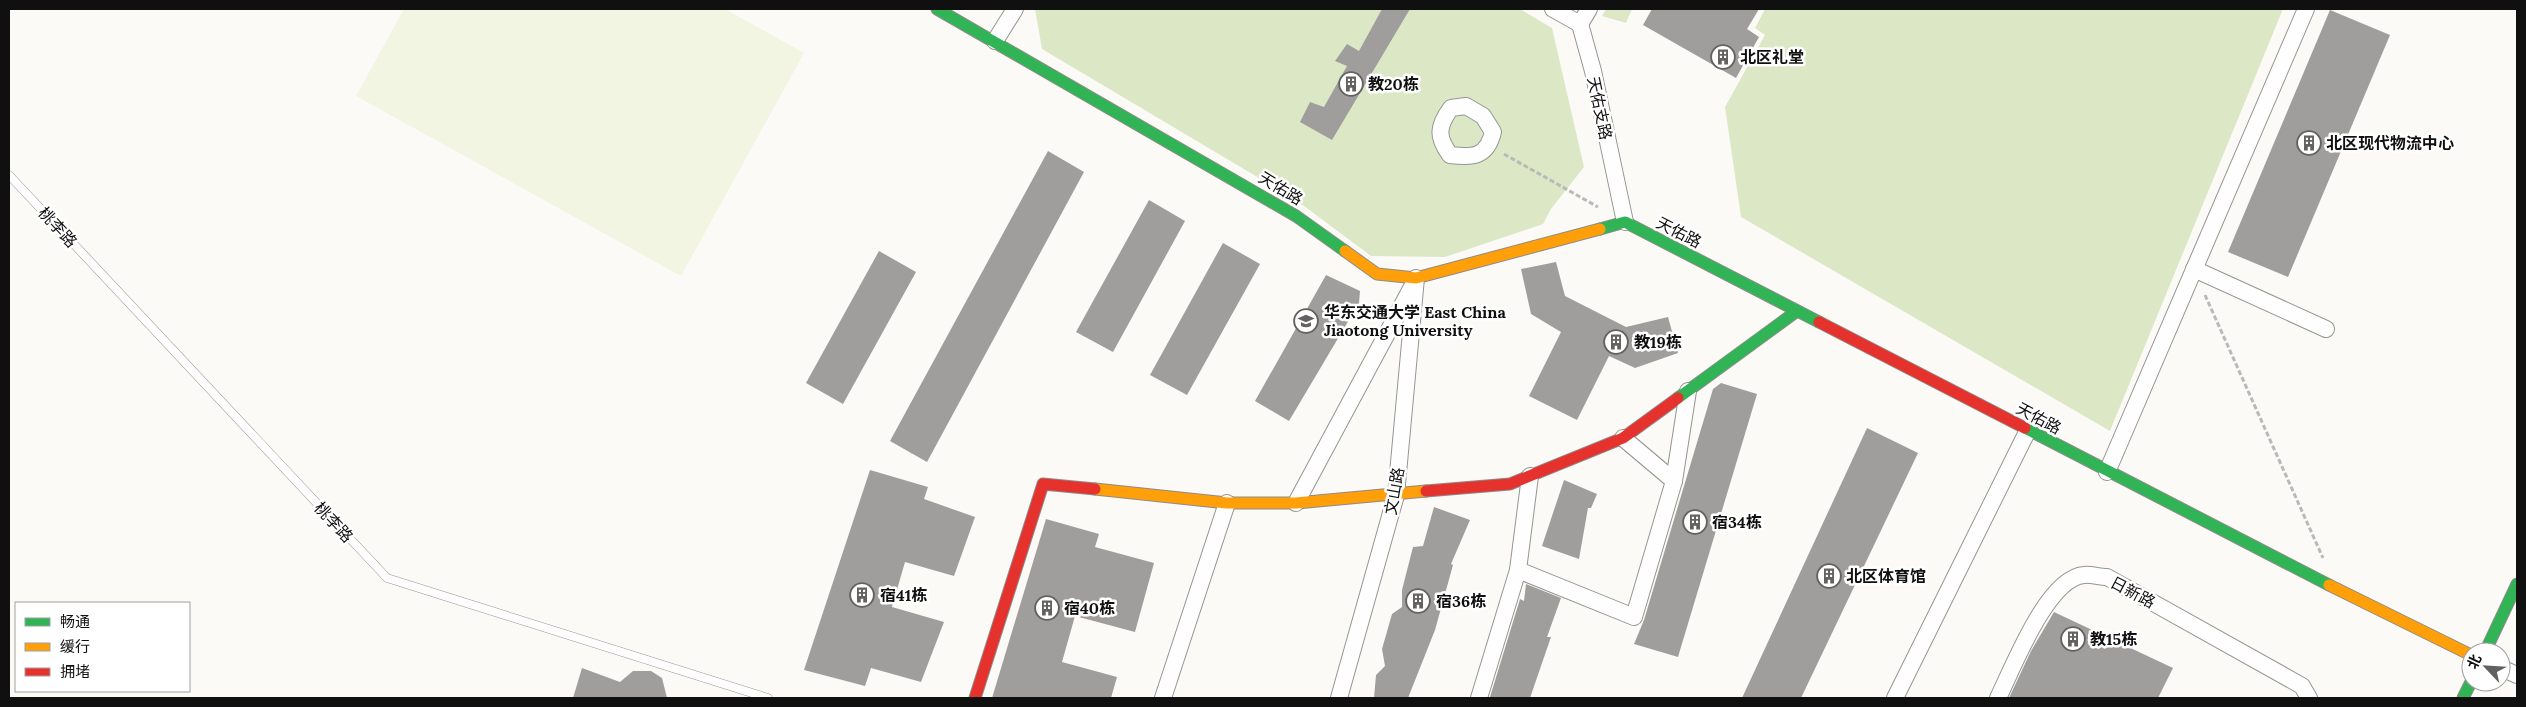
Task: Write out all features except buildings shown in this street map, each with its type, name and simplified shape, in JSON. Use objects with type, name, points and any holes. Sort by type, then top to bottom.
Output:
[{"type":"street","name":"天佑路","points":[[938,9],[1296,216],[1377,274],[1416,278],[1625,222],[2107,472],[2402,623],[2461,650]]},
{"type":"street","points":[[995,41],[1015,9]]},
{"type":"street","points":[[1553,9],[1580,24],[1589,9]]},
{"type":"street","points":[[2107,472],[2306,9]]},
{"type":"street","name":"天佑支路","points":[[1580,24],[1625,222]]},
{"type":"street","points":[[2194,269],[2326,328]]},
{"type":"street","points":[[1296,503],[1416,278]]},
{"type":"street","name":"文山路","points":[[1340,697],[1396,495],[1416,278]]},
{"type":"street","points":[[975,698],[1043,484],[1227,503],[1296,503],[1510,484],[1623,438],[1797,311]]},
{"type":"street","points":[[1518,570],[1634,617],[1674,481],[1688,391]]},
{"type":"street","points":[[1895,698],[2028,430]]},
{"type":"street","points":[[1623,438],[1674,481]]},
{"type":"street","points":[[1479,698],[1518,570],[1530,476]]},
{"type":"street","points":[[1164,698],[1227,503]]},
{"type":"street","name":"日新路","points":[[1998,698],[2040,611],[2059,589],[2082,575],[2107,577],[2302,686],[2310,698]]},
{"type":"street","points":[[2490,642],[2517,584]]},
{"type":"lane","name":"桃李路","points":[[9,175],[387,578],[768,698]]},
{"type":"path","points":[[1490,146],[1600,208]]},
{"type":"path","points":[[2194,269],[2325,563]]},
{"type":"green space","points":[[404,9],[725,9],[804,53],[681,276],[356,96]]},
{"type":"green space","points":[[1035,9],[1520,9],[1552,28],[1584,167],[1551,209],[1543,224],[1445,257],[1371,256],[1296,200],[1042,49]]},
{"type":"green space","points":[[1606,9],[1632,9],[1626,23],[1602,16]]},
{"type":"green space","points":[[1765,9],[2283,9],[2110,431],[1741,217],[1725,107],[1765,35],[1755,28]]},
{"type":"traffic: fast","points":[[937,9],[1296,216],[1345,251]]},
{"type":"traffic: fast","points":[[1600,229],[1625,222],[1819,322]]},
{"type":"traffic: fast","points":[[1678,398],[1797,311]]},
{"type":"traffic: fast","points":[[2025,428],[2329,585]]},
{"type":"traffic: fast","points":[[2490,642],[2517,584]]},
{"type":"traffic: fast","points":[[2463,698],[2466,692]]},
{"type":"traffic: slow","points":[[1345,251],[1377,274],[1416,278],[1600,229]]},
{"type":"traffic: slow","points":[[1095,489],[1227,503],[1296,503],[1426,491]]},
{"type":"traffic: slow","points":[[2329,585],[2461,650]]},
{"type":"traffic: jam","points":[[1819,322],[2025,428]]},
{"type":"traffic: jam","points":[[1426,491],[1510,484],[1623,438],[1678,398]]},
{"type":"traffic: jam","points":[[975,698],[1043,484],[1095,489]]},
{"type":"place","name":"北区礼堂","points":[[1723,57]]},
{"type":"place","name":"教20栋","points":[[1351,84]]},
{"type":"place","name":"北区现代物流中心","points":[[2309,143]]},
{"type":"place","name":"华东交通大学 East China Jiaotong University","points":[[1306,321]]},
{"type":"place","name":"教19栋","points":[[1616,342]]},
{"type":"place","name":"宿34栋","points":[[1695,522]]},
{"type":"place","name":"北区体育馆","points":[[1829,576]]},
{"type":"place","name":"宿41栋","points":[[862,595]]},
{"type":"place","name":"宿36栋","points":[[1418,601]]},
{"type":"place","name":"宿40栋","points":[[1047,608]]},
{"type":"place","name":"教15栋","points":[[2073,639]]}]
